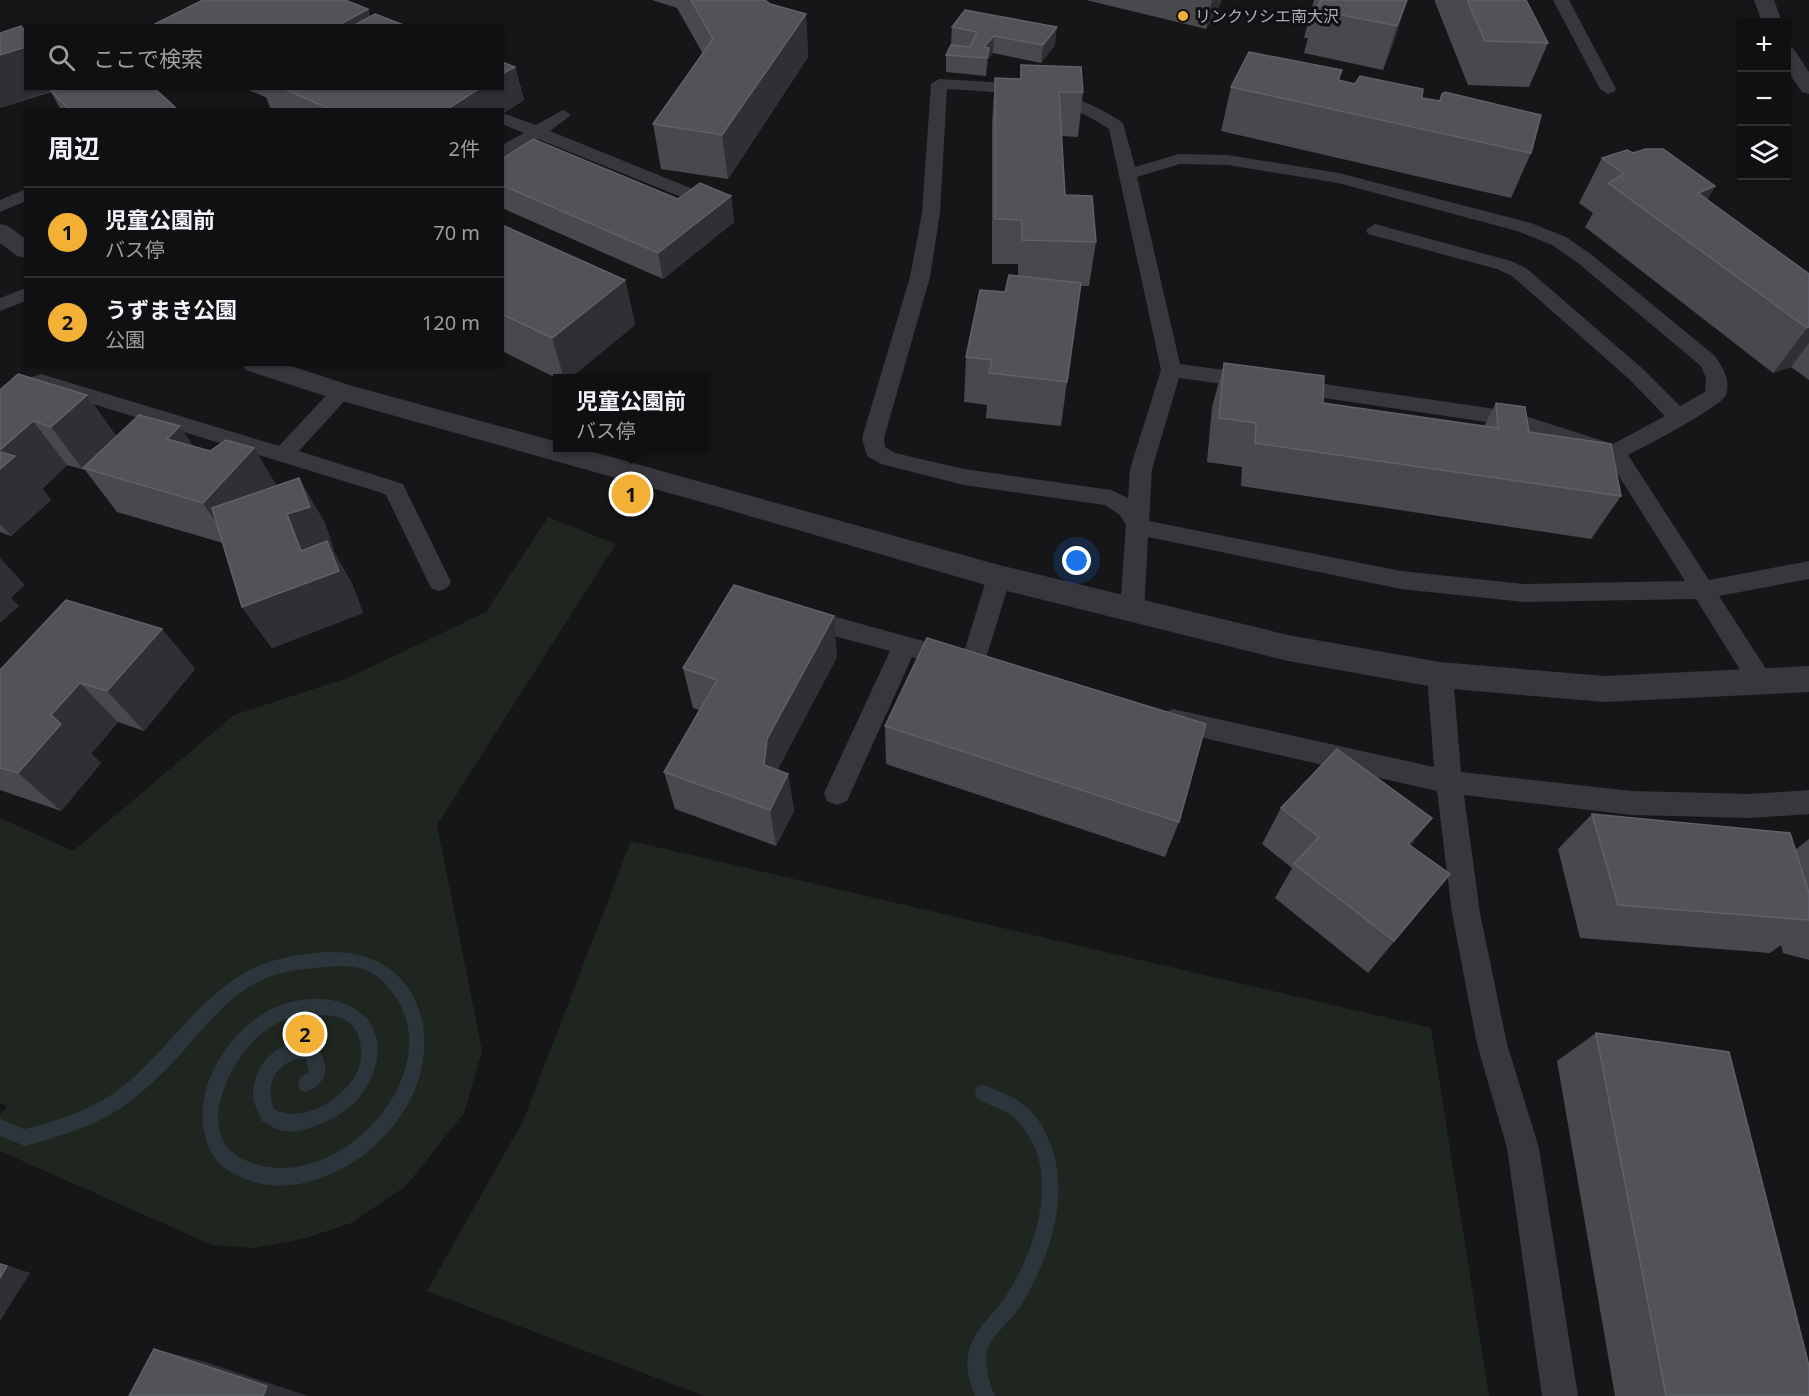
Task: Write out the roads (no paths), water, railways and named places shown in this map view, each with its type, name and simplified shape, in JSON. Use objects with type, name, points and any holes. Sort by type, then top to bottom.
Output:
[{"type":"street","points":[[1764,0],[1771,18]]},
{"type":"street","points":[[1791,60],[1809,88]]},
{"type":"street","points":[[0,231],[24,249]]},
{"type":"street","points":[[261,366],[341,392],[553,451]]},
{"type":"street","points":[[556,452],[719,496],[999,577],[1288,648],[1440,675],[1605,689],[1809,679]]},
{"type":"lane","points":[[1561,0],[1608,89]]},
{"type":"lane","points":[[1132,611],[1138,526],[1142,469],[1171,370],[1117,127],[1101,113],[1080,103],[1028,92],[939,84],[931,213],[920,277],[873,438],[875,451],[889,459],[964,477],[1111,498],[1128,509],[1138,526],[1401,580],[1461,588],[1524,593],[1704,590],[1809,570]]},
{"type":"lane","points":[[504,152],[563,115]]},
{"type":"lane","points":[[504,119],[719,206],[720,216]]},
{"type":"lane","points":[[1128,174],[1164,162],[1194,158],[1228,160],[1299,171],[1339,178],[1524,227],[1559,241],[1585,259],[1708,361],[1717,374],[1718,386],[1715,396],[1678,417],[1664,428],[1615,452]]},
{"type":"lane","points":[[0,207],[24,195]]},
{"type":"lane","points":[[1375,230],[1504,265],[1519,272],[1636,375],[1678,417]]},
{"type":"lane","points":[[0,305],[24,295]]},
{"type":"lane","points":[[1171,370],[1427,404],[1509,418],[1615,452],[1761,682]]},
{"type":"lane","points":[[0,408],[26,386],[42,381],[285,453],[395,490],[439,582]]},
{"type":"lane","points":[[285,453],[341,392]]},
{"type":"lane","points":[[821,622],[984,667],[999,577]]},
{"type":"lane","points":[[837,794],[905,646]]},
{"type":"lane","points":[[1440,675],[1449,782],[1466,913],[1492,1044],[1523,1148],[1560,1396]]},
{"type":"lane","points":[[1153,714],[1449,782],[1632,803],[1751,806],[1809,802]]},
{"type":"waterway","points":[[0,1127],[25,1138],[75,1122],[110,1105],[148,1077],[210,1009],[231,990],[257,974],[287,964],[326,959],[355,960],[376,967],[392,979],[400,989],[411,1009],[416,1033],[415,1058],[408,1085],[395,1109],[378,1132],[357,1151],[333,1165],[307,1174],[280,1177],[252,1173],[228,1160],[214,1142],[210,1119],[213,1094],[223,1069],[238,1046],[256,1028],[276,1015],[288,1011],[308,1007],[327,1007],[352,1015],[362,1023],[368,1035],[370,1059],[361,1082],[345,1100],[325,1114],[303,1122],[283,1123],[268,1115],[261,1098],[262,1086],[268,1070],[278,1058],[293,1051],[310,1051],[317,1064],[317,1074],[306,1084]]},
{"type":"waterway","points":[[983,1093],[1016,1109],[1037,1132],[1046,1154],[1051,1179],[1050,1204],[1037,1255],[1015,1299],[979,1347],[978,1372],[985,1396]]},
{"type":"place","name":"リンクソシエ南大沢","points":[[1183,16]]},
{"type":"place","name":"児童公園前","points":[[631,494]]},
{"type":"place","name":"うずまき公園","points":[[305,1034]]}]
